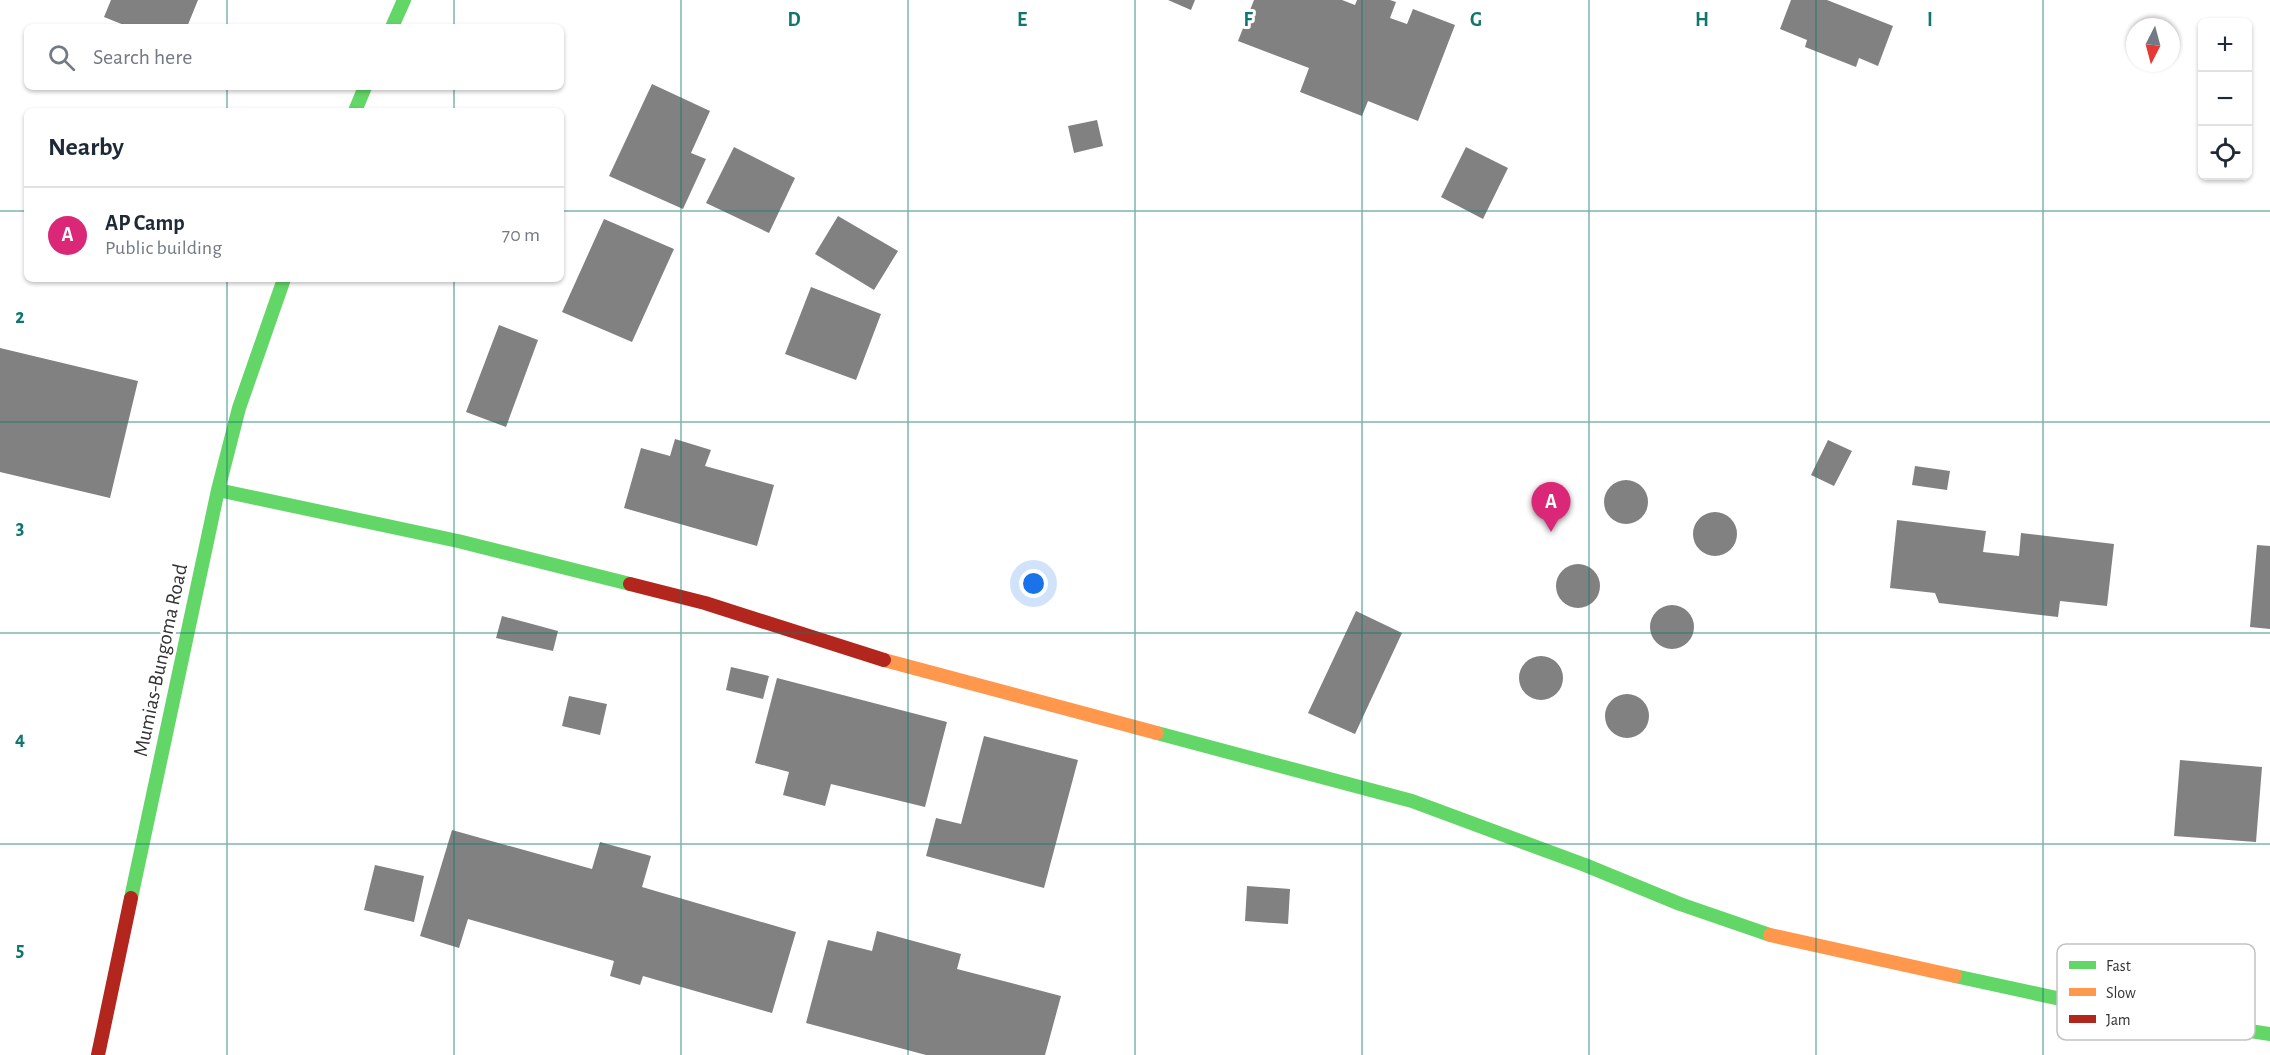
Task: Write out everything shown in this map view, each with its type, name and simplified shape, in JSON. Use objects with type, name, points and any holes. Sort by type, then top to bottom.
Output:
[{"type":"street","points":[[393,24],[404,0]]},
{"type":"street","points":[[356,108],[364,90]]},
{"type":"street","name":"Mumias-Bungoma Road","points":[[98,1055],[218,490],[239,408],[283,282]]},
{"type":"street","points":[[218,490],[458,541],[705,603],[910,668],[1412,801],[1585,865],[1680,904],[1776,937],[2057,998]]},
{"type":"street","points":[[2255,1032],[2270,1034]]},
{"type":"building","points":[[111,0],[198,0],[188,24],[122,24],[104,17]]},
{"type":"building","points":[[1168,0],[1195,0],[1191,10]]},
{"type":"building","points":[[1254,0],[1342,0],[1355,5],[1357,0],[1390,0],[1396,2],[1390,18],[1407,24],[1413,9],[1455,25],[1418,121],[1368,101],[1362,116],[1300,92],[1309,68],[1238,41]]},
{"type":"building","points":[[1791,0],[1827,0],[1893,26],[1878,66],[1859,58],[1856,67],[1805,47],[1807,40],[1780,29]]},
{"type":"building","points":[[652,84],[710,111],[691,153],[706,159],[683,209],[609,176]]},
{"type":"building","points":[[1097,120],[1103,146],[1074,153],[1068,126]]},
{"type":"building","points":[[734,147],[795,178],[769,233],[706,203]]},
{"type":"building","points":[[1466,147],[1508,168],[1483,219],[1441,197]]},
{"type":"building","points":[[838,216],[898,251],[874,290],[815,254]]},
{"type":"building","points":[[604,219],[674,249],[632,342],[562,312]]},
{"type":"building","points":[[811,287],[881,314],[856,380],[785,354]]},
{"type":"building","points":[[499,325],[538,340],[506,427],[466,412]]},
{"type":"building","points":[[0,348],[138,381],[110,498],[0,472]]},
{"type":"building","points":[[675,439],[711,450],[705,466],[774,485],[757,546],[624,508],[641,448],[670,456]]},
{"type":"building","points":[[1828,440],[1852,451],[1834,486],[1811,475]]},
{"type":"building","points":[[1915,466],[1950,471],[1947,490],[1912,485]]},
{"type":"building","points":[[1626,480],[1641,487],[1648,502],[1641,517],[1626,524],[1611,517],[1604,502],[1611,487]]},
{"type":"building","points":[[1715,512],[1730,519],[1737,534],[1730,549],[1715,556],[1700,549],[1693,534],[1700,519]]},
{"type":"building","points":[[1897,520],[1986,531],[1983,552],[2019,556],[2021,533],[2114,544],[2107,606],[2060,601],[2058,617],[1939,603],[1935,593],[1890,588]]},
{"type":"building","points":[[2257,545],[2270,546],[2270,629],[2250,627]]},
{"type":"building","points":[[1578,564],[1593,571],[1600,586],[1593,601],[1578,608],[1563,601],[1556,586],[1563,571]]},
{"type":"building","points":[[1672,605],[1687,612],[1694,627],[1687,642],[1672,649],[1657,642],[1650,627],[1657,612]]},
{"type":"building","points":[[1356,611],[1402,633],[1355,734],[1308,713]]},
{"type":"building","points":[[502,616],[558,631],[553,651],[496,638]]},
{"type":"building","points":[[1541,656],[1556,663],[1563,678],[1556,693],[1541,700],[1526,693],[1519,678],[1526,663]]},
{"type":"building","points":[[731,667],[769,676],[763,699],[726,690]]},
{"type":"building","points":[[777,678],[947,722],[925,807],[831,784],[825,806],[783,795],[789,772],[755,763]]},
{"type":"building","points":[[1627,694],[1642,701],[1649,716],[1642,731],[1627,738],[1612,731],[1605,716],[1612,701]]},
{"type":"building","points":[[569,696],[607,704],[600,735],[562,726]]},
{"type":"building","points":[[984,736],[1078,760],[1044,888],[926,856],[936,818],[961,824]]},
{"type":"building","points":[[2180,760],[2262,767],[2256,842],[2174,836]]},
{"type":"building","points":[[452,830],[592,869],[600,842],[651,856],[642,887],[796,932],[772,1013],[643,976],[640,985],[610,976],[614,961],[468,919],[459,948],[420,936]]},
{"type":"building","points":[[375,865],[424,876],[414,922],[364,910]]},
{"type":"building","points":[[1247,886],[1290,889],[1288,924],[1245,921]]},
{"type":"building","points":[[877,931],[961,954],[957,969],[1061,996],[1045,1055],[926,1055],[806,1023],[828,940],[872,951]]},
{"type":"traffic: fast","points":[[393,24],[404,0]]},
{"type":"traffic: fast","points":[[356,108],[364,90]]},
{"type":"traffic: fast","points":[[131,898],[218,490],[239,408],[283,282]]},
{"type":"traffic: fast","points":[[218,490],[458,541],[630,584]]},
{"type":"traffic: fast","points":[[1157,733],[1412,801],[1585,865],[1680,904],[1770,935]]},
{"type":"traffic: fast","points":[[1955,976],[2057,998]]},
{"type":"traffic: fast","points":[[2255,1032],[2270,1034]]},
{"type":"traffic: slow","points":[[884,660],[1157,733]]},
{"type":"traffic: slow","points":[[1770,935],[1955,976]]},
{"type":"traffic: jam","points":[[630,584],[705,603],[884,660]]},
{"type":"traffic: jam","points":[[98,1055],[131,898]]},
{"type":"place","name":"AP Camp","points":[[1551,532]]}]
